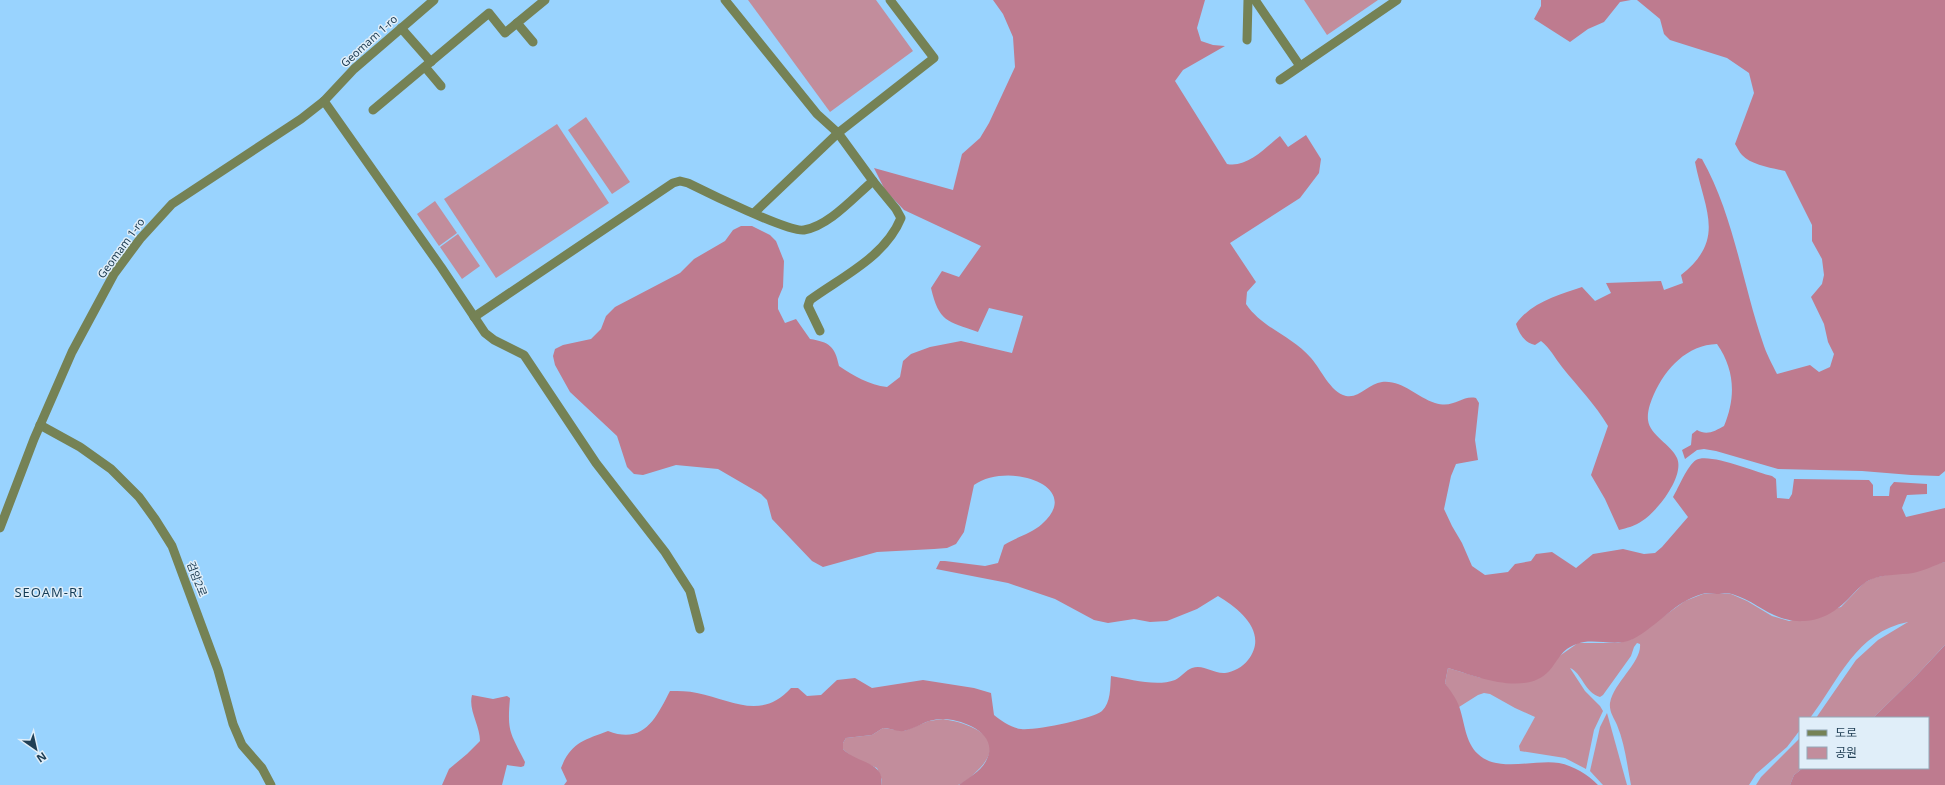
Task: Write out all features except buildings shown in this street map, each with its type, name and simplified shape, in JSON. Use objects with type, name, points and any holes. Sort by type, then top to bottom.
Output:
[{"type":"street","name":"Geomam 1-ro","points":[[0,528],[40,425],[72,352],[114,274],[140,239],[172,204],[301,119],[324,101],[354,69],[434,0]]},
{"type":"street","points":[[373,110],[489,13],[505,33],[544,0]]},
{"type":"street","points":[[726,0],[817,114],[838,132],[873,181],[896,209],[901,218],[897,226],[871,258],[810,300],[808,306],[820,331]]},
{"type":"street","points":[[754,213],[838,132],[934,58],[890,0]]},
{"type":"street","points":[[1247,40],[1248,0]]},
{"type":"street","points":[[1255,0],[1300,66]]},
{"type":"street","points":[[1280,80],[1397,0]]},
{"type":"street","points":[[517,23],[533,42]]},
{"type":"street","points":[[401,28],[428,64],[441,86]]},
{"type":"street","points":[[324,101],[442,267],[485,333],[494,340],[524,355],[582,444],[669,559],[690,592],[700,629]]},
{"type":"street","points":[[474,317],[673,182],[688,183],[754,213],[790,228],[802,231],[823,224],[873,181]]},
{"type":"street","name":"검암2로","points":[[40,425],[80,447],[111,469],[139,497],[156,520],[174,551],[218,670],[233,724],[242,745],[262,768],[271,785]]},
{"type":"green space","points":[[748,0],[876,0],[913,51],[830,112]]},
{"type":"green space","points":[[1304,0],[1378,0],[1327,35]]},
{"type":"green space","points":[[586,117],[630,182],[612,194],[568,130]]},
{"type":"green space","points":[[557,124],[609,203],[496,278],[444,199]]},
{"type":"green space","points":[[435,201],[457,233],[439,246],[417,214]]},
{"type":"green space","points":[[458,234],[480,266],[462,279],[440,247]]},
{"type":"green space","points":[[1945,562],[1945,645],[1874,717],[1817,717],[1856,660],[1878,640],[1908,622],[1890,627],[1875,636],[1850,660],[1811,717],[1799,717],[1799,731],[1787,747],[1756,774],[1749,785],[1631,785],[1626,755],[1617,725],[1611,712],[1610,703],[1617,687],[1637,658],[1640,644],[1637,643],[1631,656],[1600,697],[1595,695],[1578,674],[1570,668],[1585,691],[1603,711],[1594,730],[1586,769],[1565,758],[1520,751],[1519,746],[1535,717],[1490,694],[1484,693],[1459,707],[1445,683],[1448,668],[1481,678],[1548,671],[1558,657],[1578,643],[1618,643],[1632,639],[1685,601],[1703,594],[1731,594],[1747,601],[1772,616],[1789,621],[1841,607],[1864,583],[1873,578]]},
{"type":"green space","points":[[1607,713],[1627,785],[1603,785],[1590,771],[1600,727]]},
{"type":"green space","points":[[943,719],[974,728],[982,733],[988,740],[990,748],[988,757],[980,768],[967,780],[958,785],[881,785],[882,780],[877,768],[852,757],[843,749],[843,743],[846,738],[872,735],[883,728],[904,731],[929,721]]},
{"type":"green space","points":[[1799,739],[1799,769],[1802,769],[1794,775],[1790,785],[1756,785],[1761,777]]},
{"type":"shaded area","points":[[993,0],[1205,0],[1197,28],[1201,41],[1213,45],[1225,46],[1183,70],[1175,81],[1227,164],[1242,163],[1249,160],[1280,136],[1288,147],[1306,135],[1321,159],[1319,173],[1300,198],[1230,243],[1256,282],[1247,292],[1246,304],[1260,319],[1303,350],[1315,363],[1326,380],[1340,394],[1351,396],[1360,393],[1377,383],[1390,382],[1403,386],[1435,403],[1448,404],[1466,398],[1476,398],[1479,403],[1475,440],[1478,460],[1456,464],[1451,476],[1444,509],[1472,566],[1485,575],[1508,572],[1515,564],[1531,561],[1536,554],[1552,552],[1576,568],[1593,554],[1623,549],[1644,554],[1655,553],[1688,517],[1673,497],[1689,467],[1696,460],[1702,458],[1721,460],[1772,476],[1776,479],[1777,498],[1789,499],[1792,494],[1794,479],[1869,480],[1873,485],[1873,496],[1889,496],[1890,487],[1894,482],[1927,484],[1927,494],[1907,495],[1902,508],[1906,517],[1945,508],[1945,562],[1917,572],[1887,575],[1872,579],[1862,585],[1837,609],[1825,616],[1812,620],[1793,621],[1783,619],[1732,594],[1702,594],[1674,608],[1642,634],[1626,642],[1584,642],[1572,646],[1564,652],[1549,671],[1539,679],[1527,683],[1514,684],[1500,682],[1448,668],[1445,683],[1458,703],[1470,744],[1478,754],[1486,760],[1495,763],[1517,764],[1549,762],[1565,764],[1580,771],[1598,785],[959,785],[984,765],[989,751],[988,743],[978,730],[969,725],[951,720],[936,719],[904,731],[883,728],[872,735],[846,738],[843,743],[843,749],[849,754],[875,767],[881,777],[881,785],[564,785],[567,781],[561,768],[565,759],[574,747],[586,740],[608,731],[620,734],[640,732],[654,719],[670,691],[694,692],[746,706],[757,706],[769,704],[780,698],[791,688],[798,688],[807,696],[821,695],[837,680],[855,678],[872,688],[923,680],[974,688],[991,693],[994,715],[1003,722],[1014,727],[1028,729],[1075,721],[1102,711],[1109,699],[1111,676],[1143,682],[1160,683],[1175,680],[1190,669],[1196,667],[1225,673],[1238,669],[1248,660],[1254,650],[1254,631],[1249,623],[1235,608],[1218,596],[1197,609],[1167,621],[1150,622],[1134,619],[1108,623],[1094,620],[1055,599],[1008,583],[936,569],[940,561],[985,566],[998,563],[1004,545],[1042,524],[1053,510],[1054,498],[1048,489],[1037,481],[1022,477],[1005,476],[988,478],[974,485],[964,532],[956,544],[947,548],[877,552],[823,567],[812,561],[772,519],[767,500],[761,494],[718,469],[676,465],[643,475],[634,474],[627,467],[617,436],[570,392],[555,365],[553,356],[555,349],[563,345],[591,339],[601,329],[606,316],[615,307],[680,273],[694,259],[725,241],[733,230],[741,226],[752,226],[770,235],[776,241],[784,261],[783,287],[778,299],[778,309],[785,323],[796,319],[810,339],[822,342],[833,349],[839,366],[862,380],[887,387],[900,377],[903,361],[911,354],[930,347],[961,341],[1012,353],[1023,316],[989,308],[978,332],[946,319],[937,308],[934,299],[931,288],[942,271],[959,277],[981,246],[904,210],[885,190],[874,168],[953,190],[962,154],[980,138],[989,123],[1015,67],[1013,37],[1003,14]]},
{"type":"shaded area","points":[[1541,0],[1631,0],[1620,2],[1604,22],[1588,29],[1570,42],[1534,19],[1541,6]]},
{"type":"shaded area","points":[[1637,0],[1945,0],[1945,471],[1939,476],[1862,471],[1778,469],[1716,451],[1704,449],[1697,450],[1685,459],[1682,450],[1691,445],[1692,434],[1697,430],[1708,433],[1724,426],[1730,405],[1732,384],[1723,354],[1717,344],[1706,345],[1687,353],[1671,367],[1659,384],[1649,410],[1648,420],[1650,426],[1656,435],[1670,448],[1677,458],[1677,474],[1673,483],[1662,502],[1655,510],[1637,524],[1619,530],[1605,499],[1591,475],[1608,426],[1592,403],[1547,347],[1541,341],[1535,345],[1525,340],[1516,324],[1522,316],[1537,305],[1555,296],[1582,287],[1595,301],[1611,293],[1606,283],[1661,281],[1664,290],[1683,283],[1681,275],[1695,262],[1704,249],[1708,236],[1709,223],[1707,209],[1695,162],[1698,158],[1702,159],[1722,203],[1730,226],[1763,343],[1767,355],[1777,374],[1810,365],[1819,372],[1830,367],[1834,354],[1828,342],[1824,324],[1811,297],[1822,284],[1824,275],[1822,259],[1812,241],[1812,225],[1785,171],[1762,166],[1751,161],[1742,155],[1735,144],[1754,93],[1749,73],[1727,58],[1670,40],[1664,34],[1660,19]]},
{"type":"shaded area","points":[[1945,645],[1945,785],[1790,785],[1794,775],[1802,769],[1929,769],[1929,717],[1874,717]]},
{"type":"shaded area","points":[[472,695],[493,699],[507,696],[510,698],[509,725],[513,738],[525,762],[524,766],[507,765],[502,785],[442,785],[449,769],[480,741],[471,701]]},
{"type":"district","name":"SEOAM-RI","points":[[49,592]]}]
